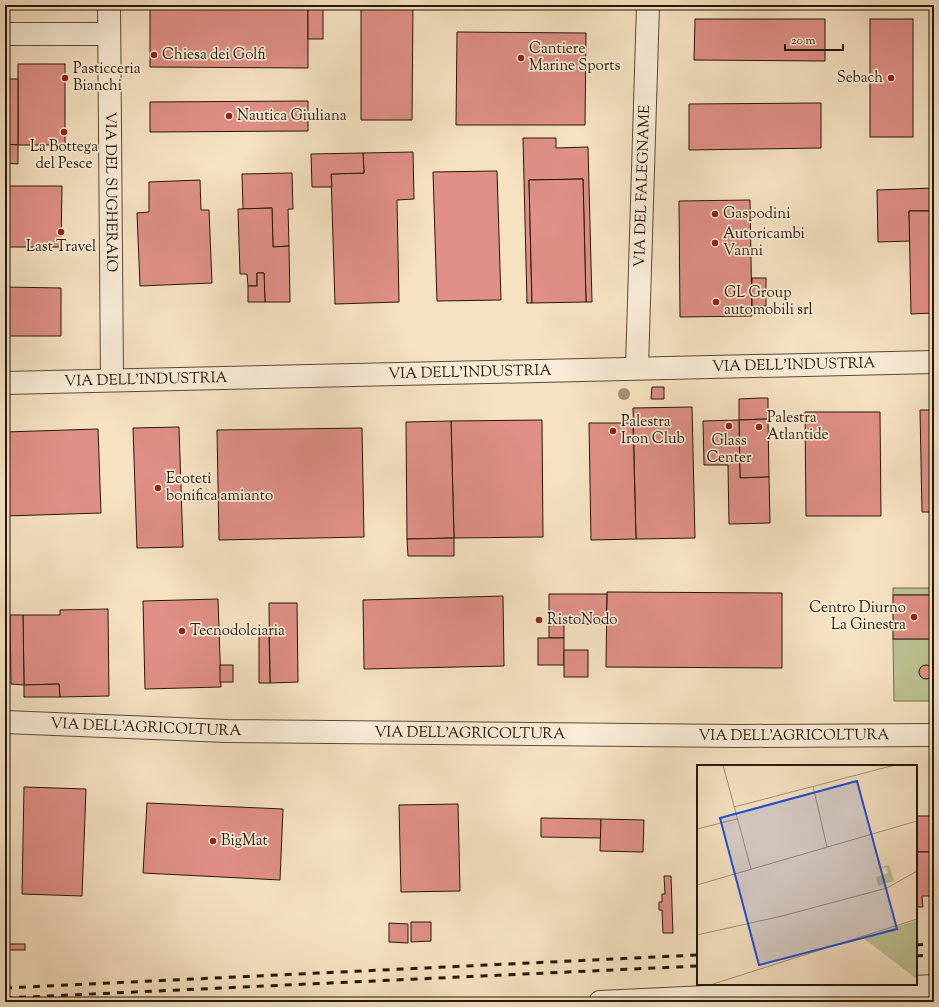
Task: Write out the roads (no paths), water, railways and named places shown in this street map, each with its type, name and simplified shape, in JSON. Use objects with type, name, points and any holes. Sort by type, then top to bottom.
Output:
[{"type":"street","name":"VIA DEL SUGHERAIO","points":[[109,5],[112,380]]},
{"type":"street","name":"VIA DEL FALEGNAME","points":[[636,367],[648,5]]},
{"type":"street","points":[[5,34],[109,34]]},
{"type":"street","name":"VIA DELL'INDUSTRIA","points":[[5,383],[636,367],[934,362]]},
{"type":"street","name":"VIA DELL'AGRICOLTURA","points":[[5,722],[227,731],[738,736],[934,735]]},
{"type":"street","points":[[600,1002],[934,986]]},
{"type":"railway","points":[[917,945],[934,944]]},
{"type":"railway","points":[[5,988],[697,955]]},
{"type":"railway","points":[[917,956],[934,955]]},
{"type":"railway","points":[[5,998],[697,966]]},
{"type":"place","name":"Chiesa dei Golfi","points":[[154,55]]},
{"type":"place","name":"Cantiere Marine Sports","points":[[521,58]]},
{"type":"place","name":"Pasticceria Bianchi","points":[[65,78]]},
{"type":"place","name":"Sebach","points":[[891,78]]},
{"type":"place","name":"Nautica Giuliana","points":[[229,116]]},
{"type":"place","name":"La Bottega del Pesce","points":[[64,132]]},
{"type":"place","name":"Gaspodini","points":[[715,214]]},
{"type":"place","name":"Last Travel","points":[[61,232]]},
{"type":"place","name":"Autoricambi Vanni","points":[[715,243]]},
{"type":"place","name":"GL Group automobili srl","points":[[716,302]]},
{"type":"place","name":"Glass Center","points":[[729,426]]},
{"type":"place","name":"Palestra Atlantide","points":[[759,427]]},
{"type":"place","name":"Palestra Iron Club","points":[[613,431]]},
{"type":"place","name":"Ecoteti bonifica amianto","points":[[158,488]]},
{"type":"place","name":"Centro Diurno La Ginestra","points":[[914,617]]},
{"type":"place","name":"RistoNodo","points":[[539,620]]},
{"type":"place","name":"Tecnodolciaria","points":[[182,631]]},
{"type":"place","name":"BigMat","points":[[213,841]]}]
